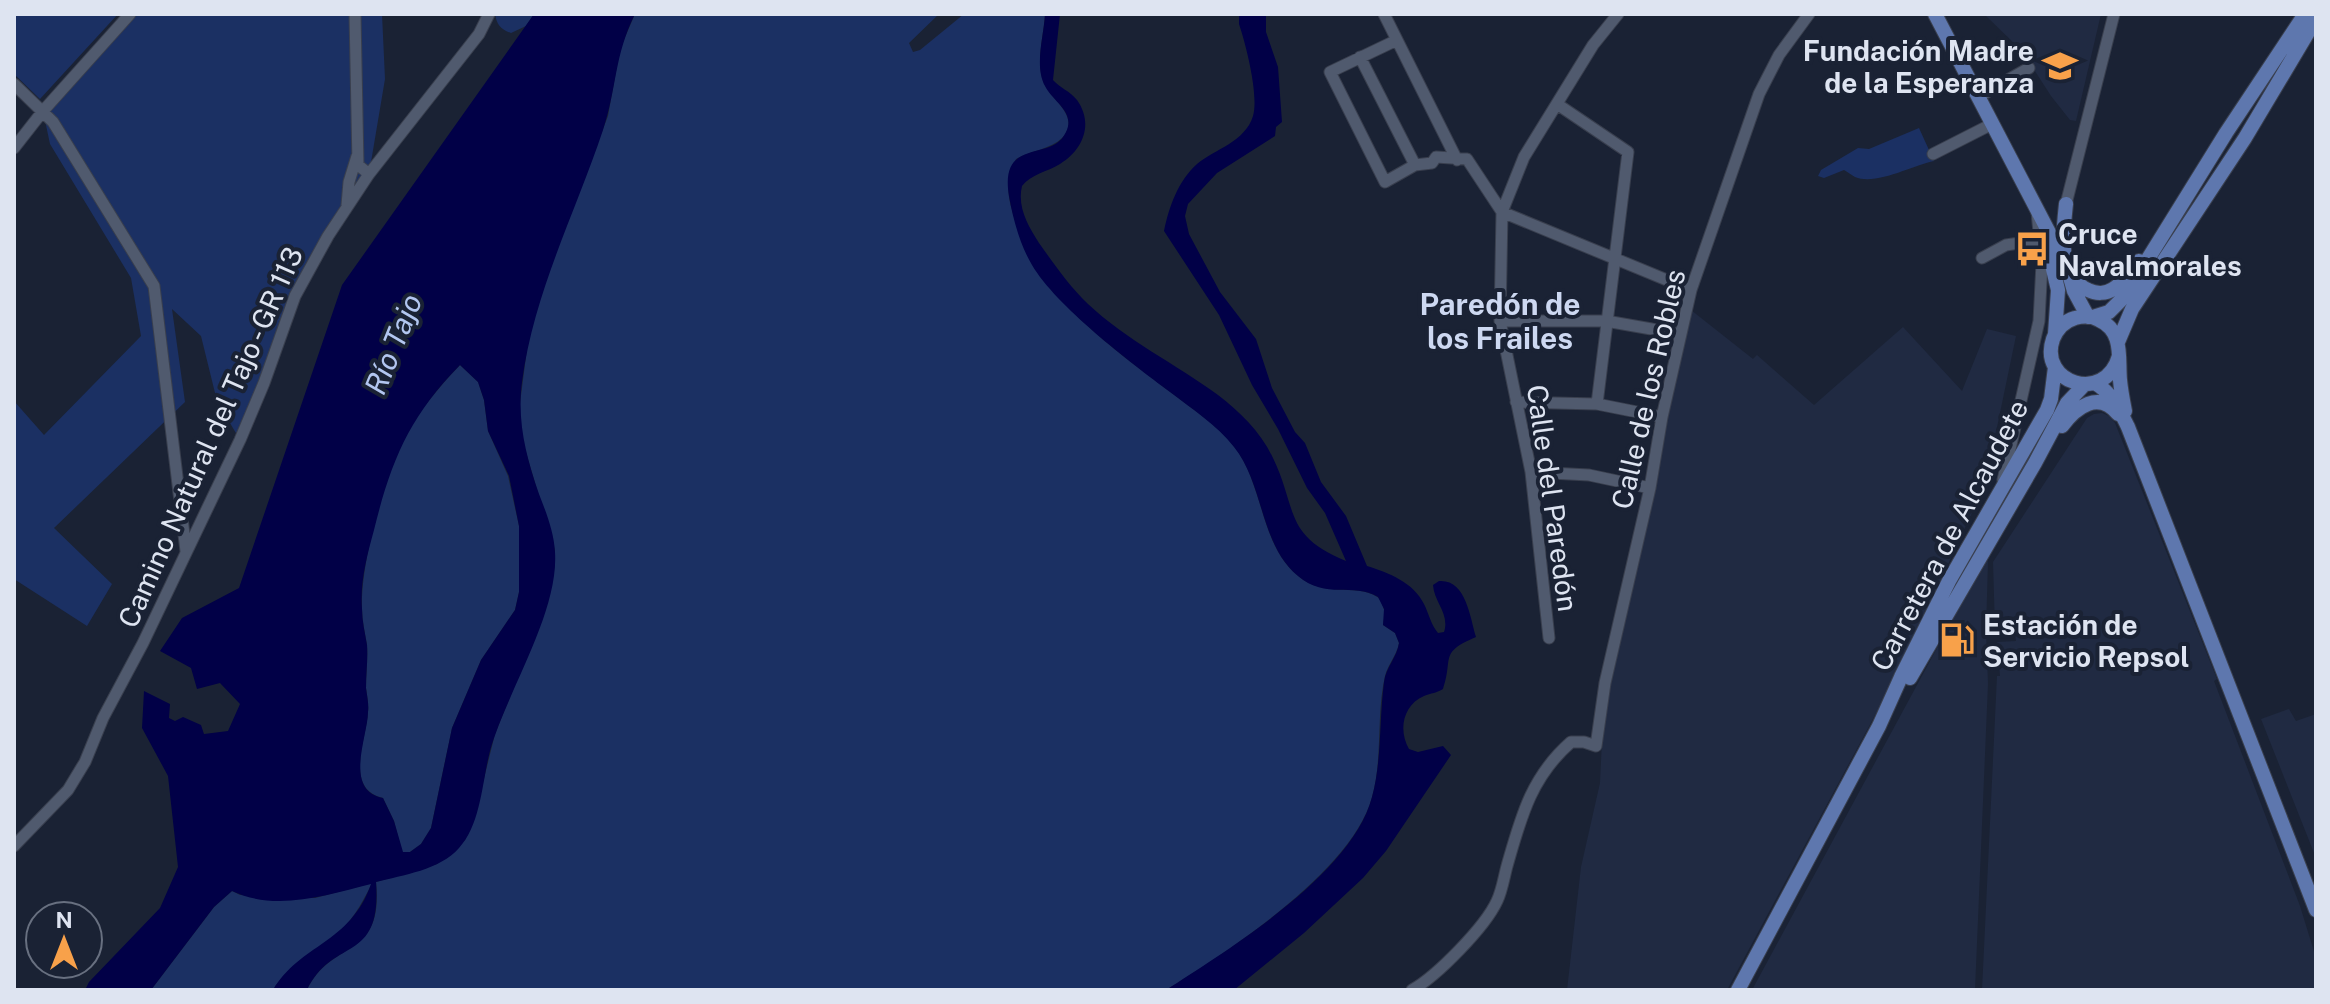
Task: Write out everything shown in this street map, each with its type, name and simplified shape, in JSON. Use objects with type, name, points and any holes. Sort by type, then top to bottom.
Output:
[{"type":"main road","points":[[1935,14],[2036,210],[2043,237],[2077,282],[2089,291],[2103,293],[2112,290],[2168,228]]},
{"type":"main road","points":[[2055,334],[2066,323],[2109,312],[2118,306],[2305,14]]},
{"type":"main road","points":[[2118,349],[2132,309],[2245,138],[2316,19]]},
{"type":"main road","points":[[2036,210],[2050,215],[2066,204]]},
{"type":"main road","points":[[2043,237],[2066,204]]},
{"type":"main road","points":[[2066,204],[2064,243],[2067,267],[2074,291],[2090,317],[2109,326],[2118,349],[2128,427]]},
{"type":"main road","name":"Carretera de Alcaudete","points":[[1879,726],[1925,629],[2051,399],[2055,367],[2051,350],[2058,290],[2043,237]]},
{"type":"main road","name":"Carretera de Alcaudete","points":[[1738,990],[1879,726],[2035,463],[2067,403],[2113,370],[2118,349]]},
{"type":"main road","points":[[2055,367],[2068,380],[2107,391],[2128,427],[2316,910]]},
{"type":"main road","points":[[2035,463],[2068,418],[2078,407],[2089,402],[2101,402],[2113,408],[2128,427]]},
{"type":"street","points":[[14,148],[130,14]]},
{"type":"street","points":[[355,14],[358,165],[369,174]]},
{"type":"street","name":"Camino Natural del Tajo - GR 113","points":[[14,846],[68,790],[85,762],[103,718],[143,643],[240,440],[295,296],[347,205],[479,34],[489,14]]},
{"type":"street","points":[[1384,14],[1457,160]]},
{"type":"street","name":"Calle del Paredón","points":[[1549,638],[1531,472],[1500,321],[1502,212],[1524,157],[1593,45],[1618,14]]},
{"type":"street","name":"Calle de los Robles","points":[[1412,990],[1481,927],[1497,901],[1533,786],[1571,742],[1596,746],[1605,683],[1691,290],[1759,94],[1779,55],[1809,14]]},
{"type":"street","points":[[2066,204],[2114,14]]},
{"type":"street","points":[[1397,40],[1330,72],[1385,182],[1415,165],[1432,163],[1436,157],[1467,159],[1502,212],[1691,290]]},
{"type":"street","points":[[1360,57],[1415,165]]},
{"type":"street","points":[[1978,97],[2029,68]]},
{"type":"street","points":[[14,84],[53,122],[154,286],[186,552]]},
{"type":"street","points":[[1557,104],[1628,152],[1597,404]]},
{"type":"street","points":[[1933,154],[1992,124]]},
{"type":"street","points":[[347,205],[349,182],[358,152]]},
{"type":"street","points":[[1982,258],[2006,245],[2043,237],[2039,321],[2002,484]]},
{"type":"street","points":[[1500,321],[1606,321],[1680,334]]},
{"type":"street","points":[[1516,402],[1597,404],[1662,417]]},
{"type":"street","points":[[1531,472],[1589,475],[1650,488]]},
{"type":"shaded area","points":[[14,14],[118,14],[40,99],[14,74]]},
{"type":"shaded area","points":[[132,14],[382,14],[385,79],[369,174],[295,296],[240,440],[217,401],[201,336],[172,309],[185,402],[54,528],[112,584],[87,626],[14,579],[14,401],[44,435],[141,336],[131,278],[50,144],[43,111]]},
{"type":"shaded area","points":[[495,14],[534,14],[526,26],[511,33],[500,26]]},
{"type":"shaded area","points":[[635,14],[939,14],[909,43],[913,52],[920,50],[964,14],[1045,14],[1041,75],[1069,123],[1062,138],[1016,159],[1012,169],[1009,198],[1026,249],[1041,274],[1080,319],[1213,424],[1233,445],[1251,477],[1275,547],[1297,575],[1319,587],[1373,594],[1381,600],[1385,613],[1383,625],[1395,633],[1399,643],[1385,676],[1375,782],[1360,825],[1341,853],[1285,907],[1222,954],[1166,990],[307,990],[329,962],[364,937],[372,924],[376,907],[376,882],[437,864],[465,840],[475,815],[495,734],[544,612],[554,571],[555,550],[522,439],[519,411],[529,333],[549,269],[608,116],[620,49]]},
{"type":"shaded area","name":"Fundación Madre de la Esperanza","points":[[1984,14],[2101,14],[2076,121],[2070,120],[2051,96],[2022,51]]},
{"type":"shaded area","points":[[1919,128],[1934,161],[1873,179],[1855,177],[1844,170],[1824,178],[1818,176],[1821,170],[1858,148],[1869,149]]},
{"type":"shaded area","points":[[1691,310],[1753,359],[1757,355],[1814,405],[1903,327],[1962,391],[1987,329],[2016,336],[1985,485],[1894,680],[1727,990],[1567,990],[1581,867],[1600,783],[1603,717]]},
{"type":"shaded area","points":[[460,365],[478,382],[488,431],[508,476],[519,526],[519,592],[515,610],[481,660],[452,728],[431,828],[421,844],[410,852],[402,852],[394,821],[383,798],[371,793],[360,773],[368,709],[367,645],[362,618],[365,567],[376,515],[401,444],[421,411]]},
{"type":"shaded area","points":[[2102,413],[2115,423],[2217,679],[2214,681],[2300,906],[2316,958],[2316,990],[1982,990],[1997,676],[2000,676],[1997,642],[2016,641],[2014,628],[1995,630],[1993,562],[2087,418]]},
{"type":"shaded area","points":[[1988,561],[1988,684],[1975,990],[1752,990],[1983,563]]},
{"type":"shaded area","points":[[2289,709],[2296,721],[2316,714],[2316,858],[2261,719]]},
{"type":"shaded area","points":[[372,883],[344,928],[292,968],[273,990],[151,990],[214,907],[232,891],[240,895],[315,898]]},
{"type":"water","name":"Río Tajo","points":[[534,14],[635,14],[619,58],[603,130],[546,285],[528,349],[522,382],[522,425],[530,466],[553,537],[554,576],[541,626],[490,751],[480,802],[466,838],[442,862],[376,882],[376,908],[364,938],[330,962],[307,990],[273,990],[297,962],[351,919],[371,884],[319,897],[284,901],[249,897],[232,891],[214,907],[151,990],[85,990],[91,980],[104,980],[104,966],[160,908],[178,867],[168,776],[142,728],[144,691],[170,704],[169,718],[175,721],[183,717],[201,725],[204,734],[228,731],[240,704],[220,683],[197,689],[191,668],[160,651],[182,618],[239,588],[342,285]],"holes":[[[460,365],[478,382],[488,431],[509,476],[519,526],[519,592],[515,610],[481,660],[452,728],[431,828],[421,844],[410,852],[403,852],[383,798],[371,793],[364,785],[361,774],[368,709],[367,645],[362,618],[365,569],[387,482],[404,441],[427,403]]]},
{"type":"water","points":[[1045,14],[1060,14],[1053,80],[1077,100],[1085,118],[1085,127],[1080,144],[1068,158],[1022,186],[1022,209],[1031,230],[1062,275],[1088,304],[1118,329],[1218,395],[1249,423],[1273,458],[1302,531],[1326,551],[1346,561],[1325,513],[1307,488],[1219,315],[1164,231],[1175,195],[1190,171],[1237,139],[1249,125],[1254,107],[1253,83],[1239,14],[1266,14],[1266,32],[1278,67],[1282,122],[1276,127],[1275,136],[1217,173],[1188,204],[1185,216],[1189,234],[1220,292],[1256,339],[1272,388],[1295,432],[1305,443],[1321,482],[1346,516],[1367,566],[1392,575],[1414,590],[1438,633],[1444,632],[1445,619],[1433,585],[1439,581],[1455,586],[1469,610],[1476,637],[1452,652],[1443,689],[1417,700],[1404,719],[1404,734],[1409,749],[1418,752],[1443,746],[1451,755],[1386,851],[1363,878],[1304,933],[1234,990],[1166,990],[1285,907],[1340,854],[1360,826],[1375,783],[1385,677],[1399,643],[1395,633],[1383,625],[1384,609],[1378,597],[1359,591],[1319,587],[1298,576],[1276,548],[1251,478],[1234,447],[1204,418],[1095,333],[1058,298],[1032,265],[1015,223],[1008,177],[1012,165],[1019,158],[1059,141],[1068,125],[1066,113],[1048,91],[1040,69]]},
{"type":"place","name":"Fundación Madre de la Esperanza","points":[[2060,66]]},
{"type":"place","name":"Cruce Navalmorales","points":[[2032,249]]},
{"type":"place","name":"Estación de Servicio Repsol","points":[[1957,640]]},
{"type":"district","name":"Paredón de los Frailes","points":[[1500,321]]}]
